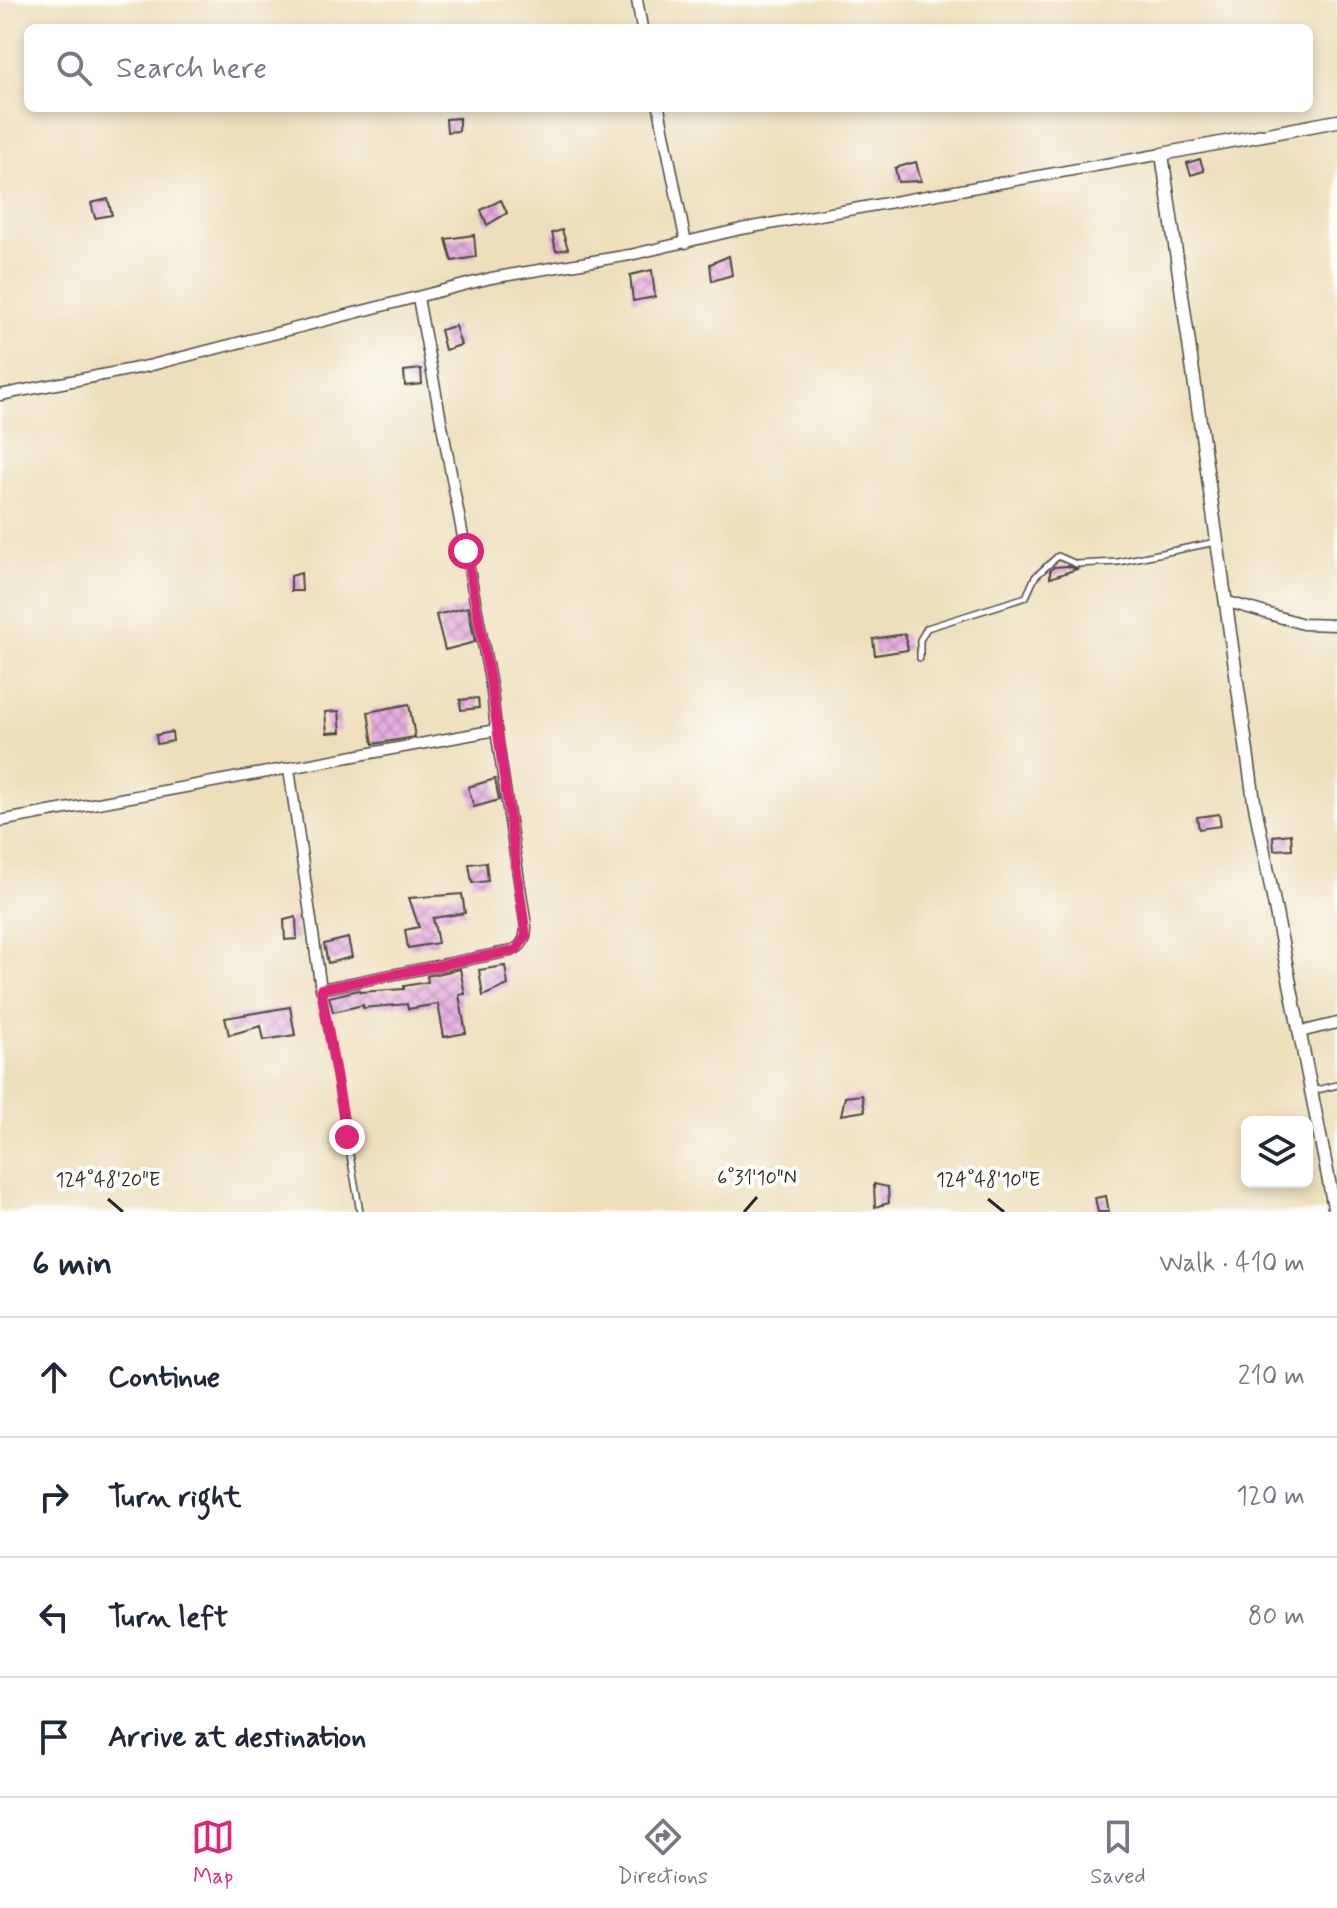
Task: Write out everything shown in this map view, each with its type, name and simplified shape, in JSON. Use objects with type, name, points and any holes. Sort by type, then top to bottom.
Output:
[{"type":"street","points":[[637,0],[641,24]]},
{"type":"street","points":[[660,112],[686,243]]},
{"type":"street","points":[[0,395],[148,366],[519,272],[574,266],[776,222],[1337,121]]},
{"type":"street","points":[[1162,154],[1254,801],[1335,1212]]},
{"type":"street","points":[[289,769],[321,989],[516,950],[522,944],[526,926],[492,691],[418,298]]},
{"type":"street","points":[[1225,601],[1303,624],[1337,625]]},
{"type":"street","points":[[0,821],[496,730]]},
{"type":"street","points":[[1300,1032],[1337,1023]]},
{"type":"lane","points":[[920,658],[920,640],[927,628],[1026,597],[1035,577],[1058,556],[1076,564],[1118,562],[1217,542]]},
{"type":"lane","points":[[321,989],[360,1212]]},
{"type":"lane","points":[[1313,1091],[1337,1085]]},
{"type":"building","points":[[459,118],[459,131],[447,132],[446,119]]},
{"type":"building","points":[[1200,159],[1204,171],[1191,175],[1187,163]]},
{"type":"building","points":[[916,162],[921,181],[898,182],[895,168]]},
{"type":"building","points":[[108,199],[112,215],[95,218],[91,203]]},
{"type":"building","points":[[501,200],[507,213],[487,225],[481,210]]},
{"type":"building","points":[[562,230],[568,249],[556,251],[552,233]]},
{"type":"building","points":[[474,235],[476,257],[452,261],[446,239]]},
{"type":"building","points":[[729,256],[732,275],[712,281],[710,264]]},
{"type":"building","points":[[652,270],[655,297],[633,301],[630,275]]},
{"type":"building","points":[[455,326],[461,345],[445,350],[440,330]]},
{"type":"building","points":[[421,369],[422,384],[405,386],[404,371]]},
{"type":"building","points":[[1054,567],[1077,569],[1050,578]]},
{"type":"building","points":[[301,573],[302,591],[291,591],[291,576]]},
{"type":"building","points":[[468,607],[475,642],[445,650],[436,615]]},
{"type":"building","points":[[905,634],[908,650],[875,655],[873,639]]},
{"type":"building","points":[[478,698],[479,708],[461,710],[460,700]]},
{"type":"building","points":[[409,704],[415,737],[373,744],[368,712]]},
{"type":"building","points":[[339,711],[341,732],[327,733],[325,712]]},
{"type":"building","points":[[172,732],[173,741],[157,744],[156,735]]},
{"type":"building","points":[[495,779],[499,800],[474,807],[468,787]]},
{"type":"building","points":[[1219,814],[1221,826],[1199,829],[1197,817]]},
{"type":"building","points":[[1291,834],[1292,849],[1274,850],[1273,836]]},
{"type":"building","points":[[486,862],[488,881],[472,883],[469,864]]},
{"type":"building","points":[[462,894],[465,913],[433,918],[438,943],[408,948],[405,930],[419,927],[409,898]]},
{"type":"building","points":[[296,917],[297,939],[285,940],[284,920]]},
{"type":"building","points":[[348,938],[352,957],[328,963],[324,944]]},
{"type":"building","points":[[505,966],[508,985],[483,996],[479,970]]},
{"type":"building","points":[[460,969],[465,994],[459,995],[466,1033],[444,1037],[438,1004],[408,1009],[407,1004],[363,1008],[363,1005],[333,1012],[329,997],[359,990],[404,989],[404,986],[428,982],[427,976]]},
{"type":"building","points":[[290,1007],[295,1035],[264,1040],[261,1026],[229,1035],[225,1018]]},
{"type":"building","points":[[862,1095],[865,1111],[841,1115],[845,1097]]},
{"type":"building","points":[[874,1184],[888,1187],[889,1203],[875,1207]]},
{"type":"building","points":[[1106,1196],[1109,1212],[1098,1212],[1095,1198]]},
{"type":"route","points":[[347,1137],[321,989],[516,950],[526,936],[492,691],[466,551]]}]
